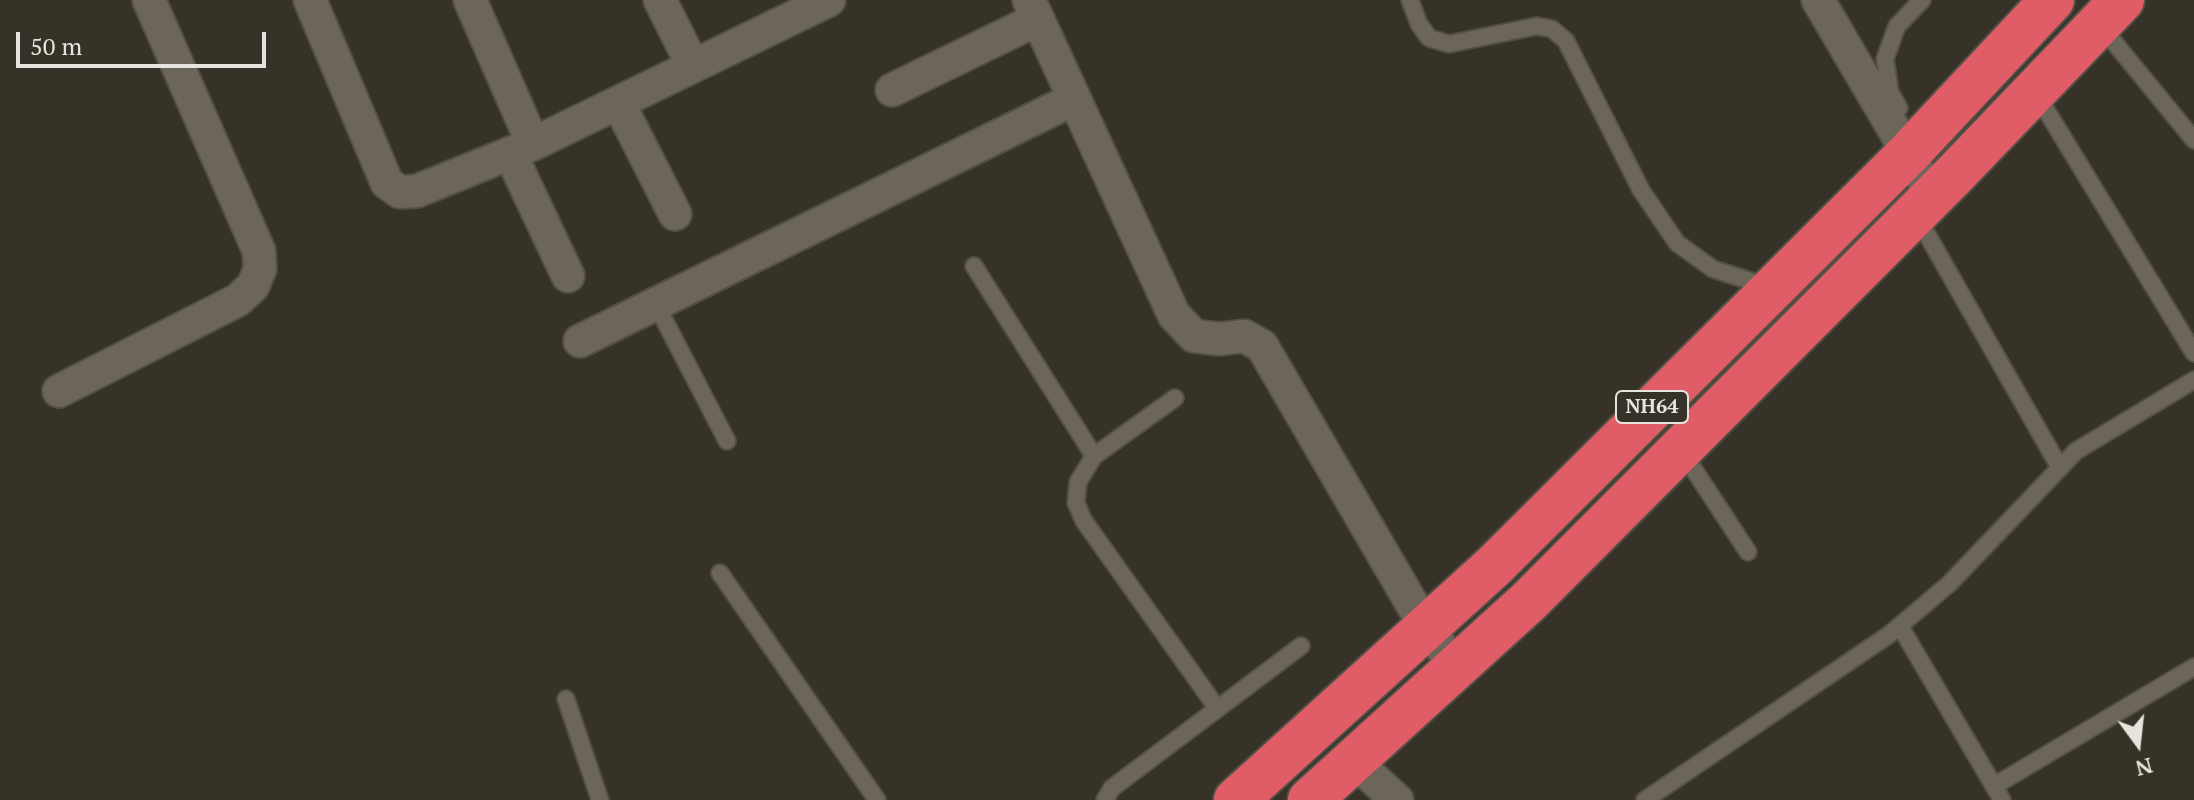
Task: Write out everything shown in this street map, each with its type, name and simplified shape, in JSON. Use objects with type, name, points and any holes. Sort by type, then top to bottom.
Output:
[{"type":"highway","name":"NH64","points":[[1236,800],[1494,566],[1912,147],[2038,4]]},
{"type":"highway","name":"NH64","points":[[1310,800],[1529,601],[1924,205],[2110,12]]},
{"type":"street","points":[[59,391],[238,300],[253,286],[260,269],[259,251],[149,0]]},
{"type":"street","points":[[310,0],[387,183],[400,192],[417,191],[522,149],[829,0]]},
{"type":"street","points":[[470,0],[568,276]]},
{"type":"street","points":[[660,0],[693,66]]},
{"type":"street","points":[[1818,0],[1912,147],[1924,205]]},
{"type":"street","points":[[892,90],[1034,9],[1174,315],[1194,336],[1219,339],[1244,336],[1262,346],[1426,628],[1457,667]]},
{"type":"street","points":[[580,341],[1074,99]]},
{"type":"street","points":[[619,104],[675,214]]},
{"type":"street","points":[[1354,761],[1397,800]]},
{"type":"lane","points":[[1410,0],[1429,38],[1449,44],[1537,26],[1552,29],[1566,41],[1641,190],[1677,243],[1713,269],[1770,288]]},
{"type":"lane","points":[[1912,147],[1890,92],[1885,59],[1897,26],[1922,0]]},
{"type":"lane","points":[[2110,12],[2194,140]]},
{"type":"lane","points":[[2035,91],[2194,353]]},
{"type":"lane","points":[[1924,205],[2060,468]]},
{"type":"lane","points":[[974,266],[1094,456]]},
{"type":"lane","points":[[656,304],[727,441]]},
{"type":"lane","points":[[1645,800],[1900,626],[1950,583],[2076,451],[2194,380]]},
{"type":"lane","points":[[1175,398],[1094,456],[1078,482],[1076,503],[1084,521],[1217,708]]},
{"type":"lane","points":[[1680,449],[1748,552]]},
{"type":"lane","points":[[720,573],[877,800]]},
{"type":"lane","points":[[1900,626],[1998,793],[2194,667]]},
{"type":"lane","points":[[1105,800],[1112,788],[1301,646]]},
{"type":"lane","points":[[566,699],[600,800]]}]
